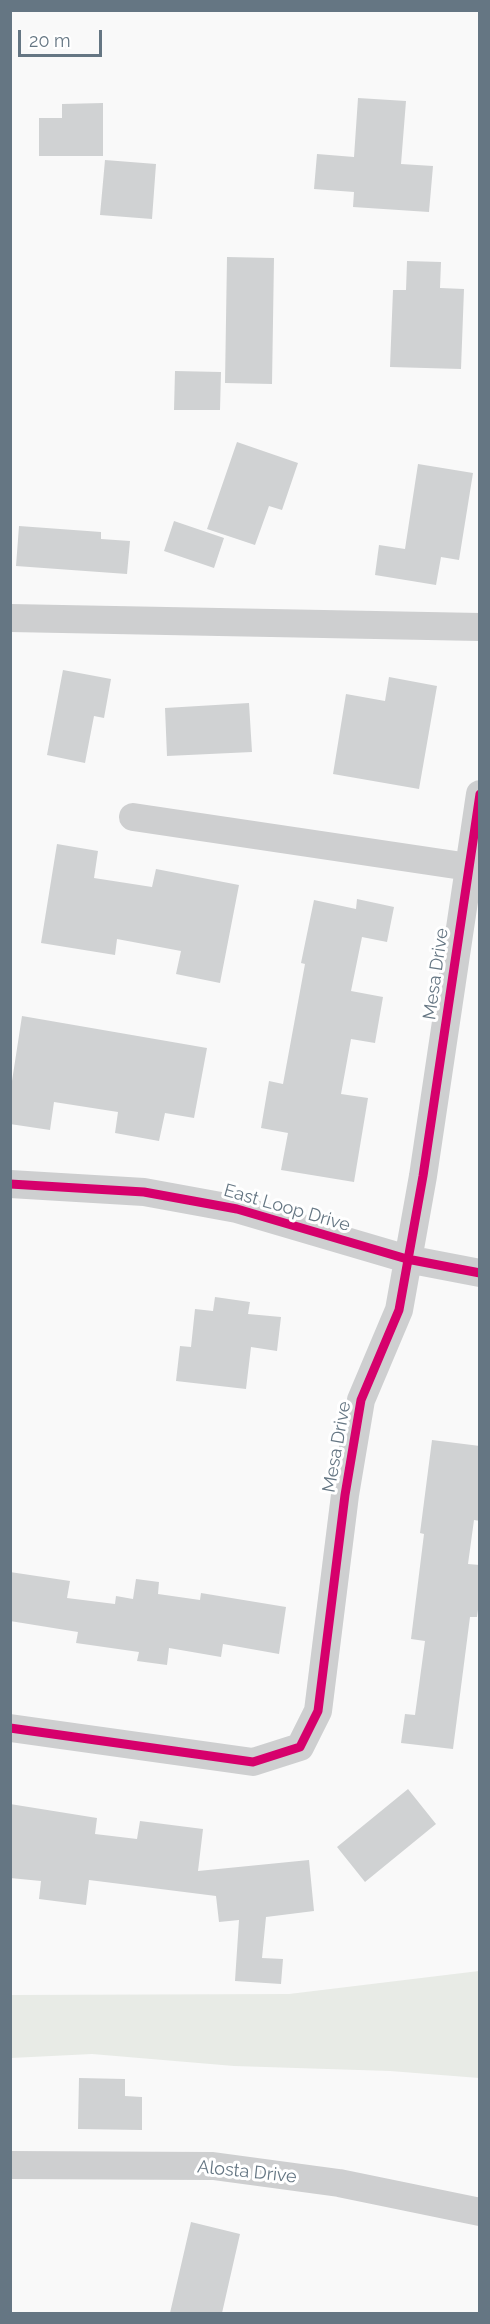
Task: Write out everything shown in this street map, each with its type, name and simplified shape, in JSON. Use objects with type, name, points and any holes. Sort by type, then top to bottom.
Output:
[{"type":"street","points":[[10,618],[480,627]]},
{"type":"street","name":"Mesa Drive","points":[[10,1728],[253,1762],[300,1747],[318,1711],[345,1495],[361,1400],[399,1310],[423,1176],[480,794]]},
{"type":"street","points":[[133,817],[469,867]]},
{"type":"street","name":"East Loop Drive","points":[[10,1184],[144,1192],[237,1209],[407,1259],[480,1273]]},
{"type":"street","name":"Alosta Drive","points":[[10,2165],[213,2166],[339,2183],[480,2212]]},
{"type":"shaded area","points":[[479,1971],[479,2078],[390,2071],[234,2066],[92,2054],[11,2058],[11,1995],[289,1994]]},
{"type":"building","points":[[358,98],[406,101],[401,164],[433,166],[429,212],[353,207],[354,192],[314,189],[317,154],[354,157]]},
{"type":"building","points":[[103,103],[103,156],[39,156],[39,118],[62,118],[62,104]]},
{"type":"building","points":[[105,160],[156,164],[152,219],[100,215]]},
{"type":"building","points":[[227,257],[274,258],[272,384],[225,383]]},
{"type":"building","points":[[407,261],[441,262],[440,288],[464,289],[461,369],[390,367],[393,290],[406,290]]},
{"type":"building","points":[[175,371],[221,372],[220,410],[174,410]]},
{"type":"building","points":[[237,442],[298,463],[282,510],[269,506],[255,545],[207,529]]},
{"type":"building","points":[[418,464],[473,473],[459,560],[441,557],[436,585],[375,575],[379,545],[405,549]]},
{"type":"building","points":[[174,521],[224,538],[214,568],[164,551]]},
{"type":"building","points":[[19,526],[101,532],[101,539],[130,541],[127,574],[16,566]]},
{"type":"building","points":[[63,670],[111,679],[104,718],[94,716],[85,763],[47,755]]},
{"type":"building","points":[[389,677],[437,686],[419,789],[333,774],[346,694],[385,701]]},
{"type":"building","points":[[249,703],[252,752],[167,756],[165,708]]},
{"type":"building","points":[[57,844],[98,851],[94,878],[152,887],[156,869],[239,885],[220,983],[176,974],[181,951],[117,939],[115,955],[41,943]]},
{"type":"building","points":[[357,899],[394,907],[387,942],[362,937],[351,991],[383,997],[375,1043],[351,1039],[341,1094],[368,1098],[354,1182],[281,1170],[288,1133],[261,1128],[269,1081],[283,1084],[305,964],[301,963],[314,900],[356,909]]},
{"type":"building","points":[[22,1016],[207,1048],[194,1118],[165,1113],[159,1141],[115,1133],[118,1112],[54,1102],[50,1130],[10,1124],[10,1094]]},
{"type":"building","points":[[215,1297],[250,1302],[248,1314],[281,1317],[277,1351],[251,1347],[246,1389],[176,1381],[180,1346],[191,1347],[195,1309],[213,1311]]},
{"type":"building","points":[[432,1440],[480,1446],[480,1521],[474,1520],[468,1564],[480,1565],[480,1595],[477,1617],[470,1617],[453,1749],[401,1743],[405,1714],[415,1715],[425,1641],[411,1639],[424,1534],[420,1533]]},
{"type":"building","points":[[10,1572],[70,1581],[67,1598],[115,1604],[116,1596],[133,1599],[136,1579],[159,1582],[158,1594],[200,1600],[201,1593],[286,1607],[279,1654],[223,1644],[221,1657],[169,1648],[167,1665],[137,1661],[139,1652],[76,1643],[78,1632],[10,1621]]},
{"type":"building","points":[[408,1789],[436,1824],[365,1882],[337,1847]]},
{"type":"building","points":[[10,1804],[97,1818],[95,1834],[137,1839],[140,1821],[203,1829],[198,1871],[309,1860],[314,1911],[266,1917],[262,1958],[283,1959],[281,1984],[235,1981],[239,1920],[219,1922],[216,1896],[89,1880],[86,1905],[39,1899],[41,1881],[10,1878]]},
{"type":"building","points":[[79,2078],[125,2079],[125,2096],[142,2097],[142,2130],[78,2129]]},
{"type":"building","points":[[191,2222],[240,2234],[222,2313],[170,2313]]},
{"type":"cycle path","points":[[10,1728],[253,1762],[300,1747],[318,1711],[345,1495],[361,1400],[399,1310],[423,1176],[480,794]]},
{"type":"cycle path","points":[[10,1184],[144,1192],[237,1209],[407,1259],[480,1273]]}]
